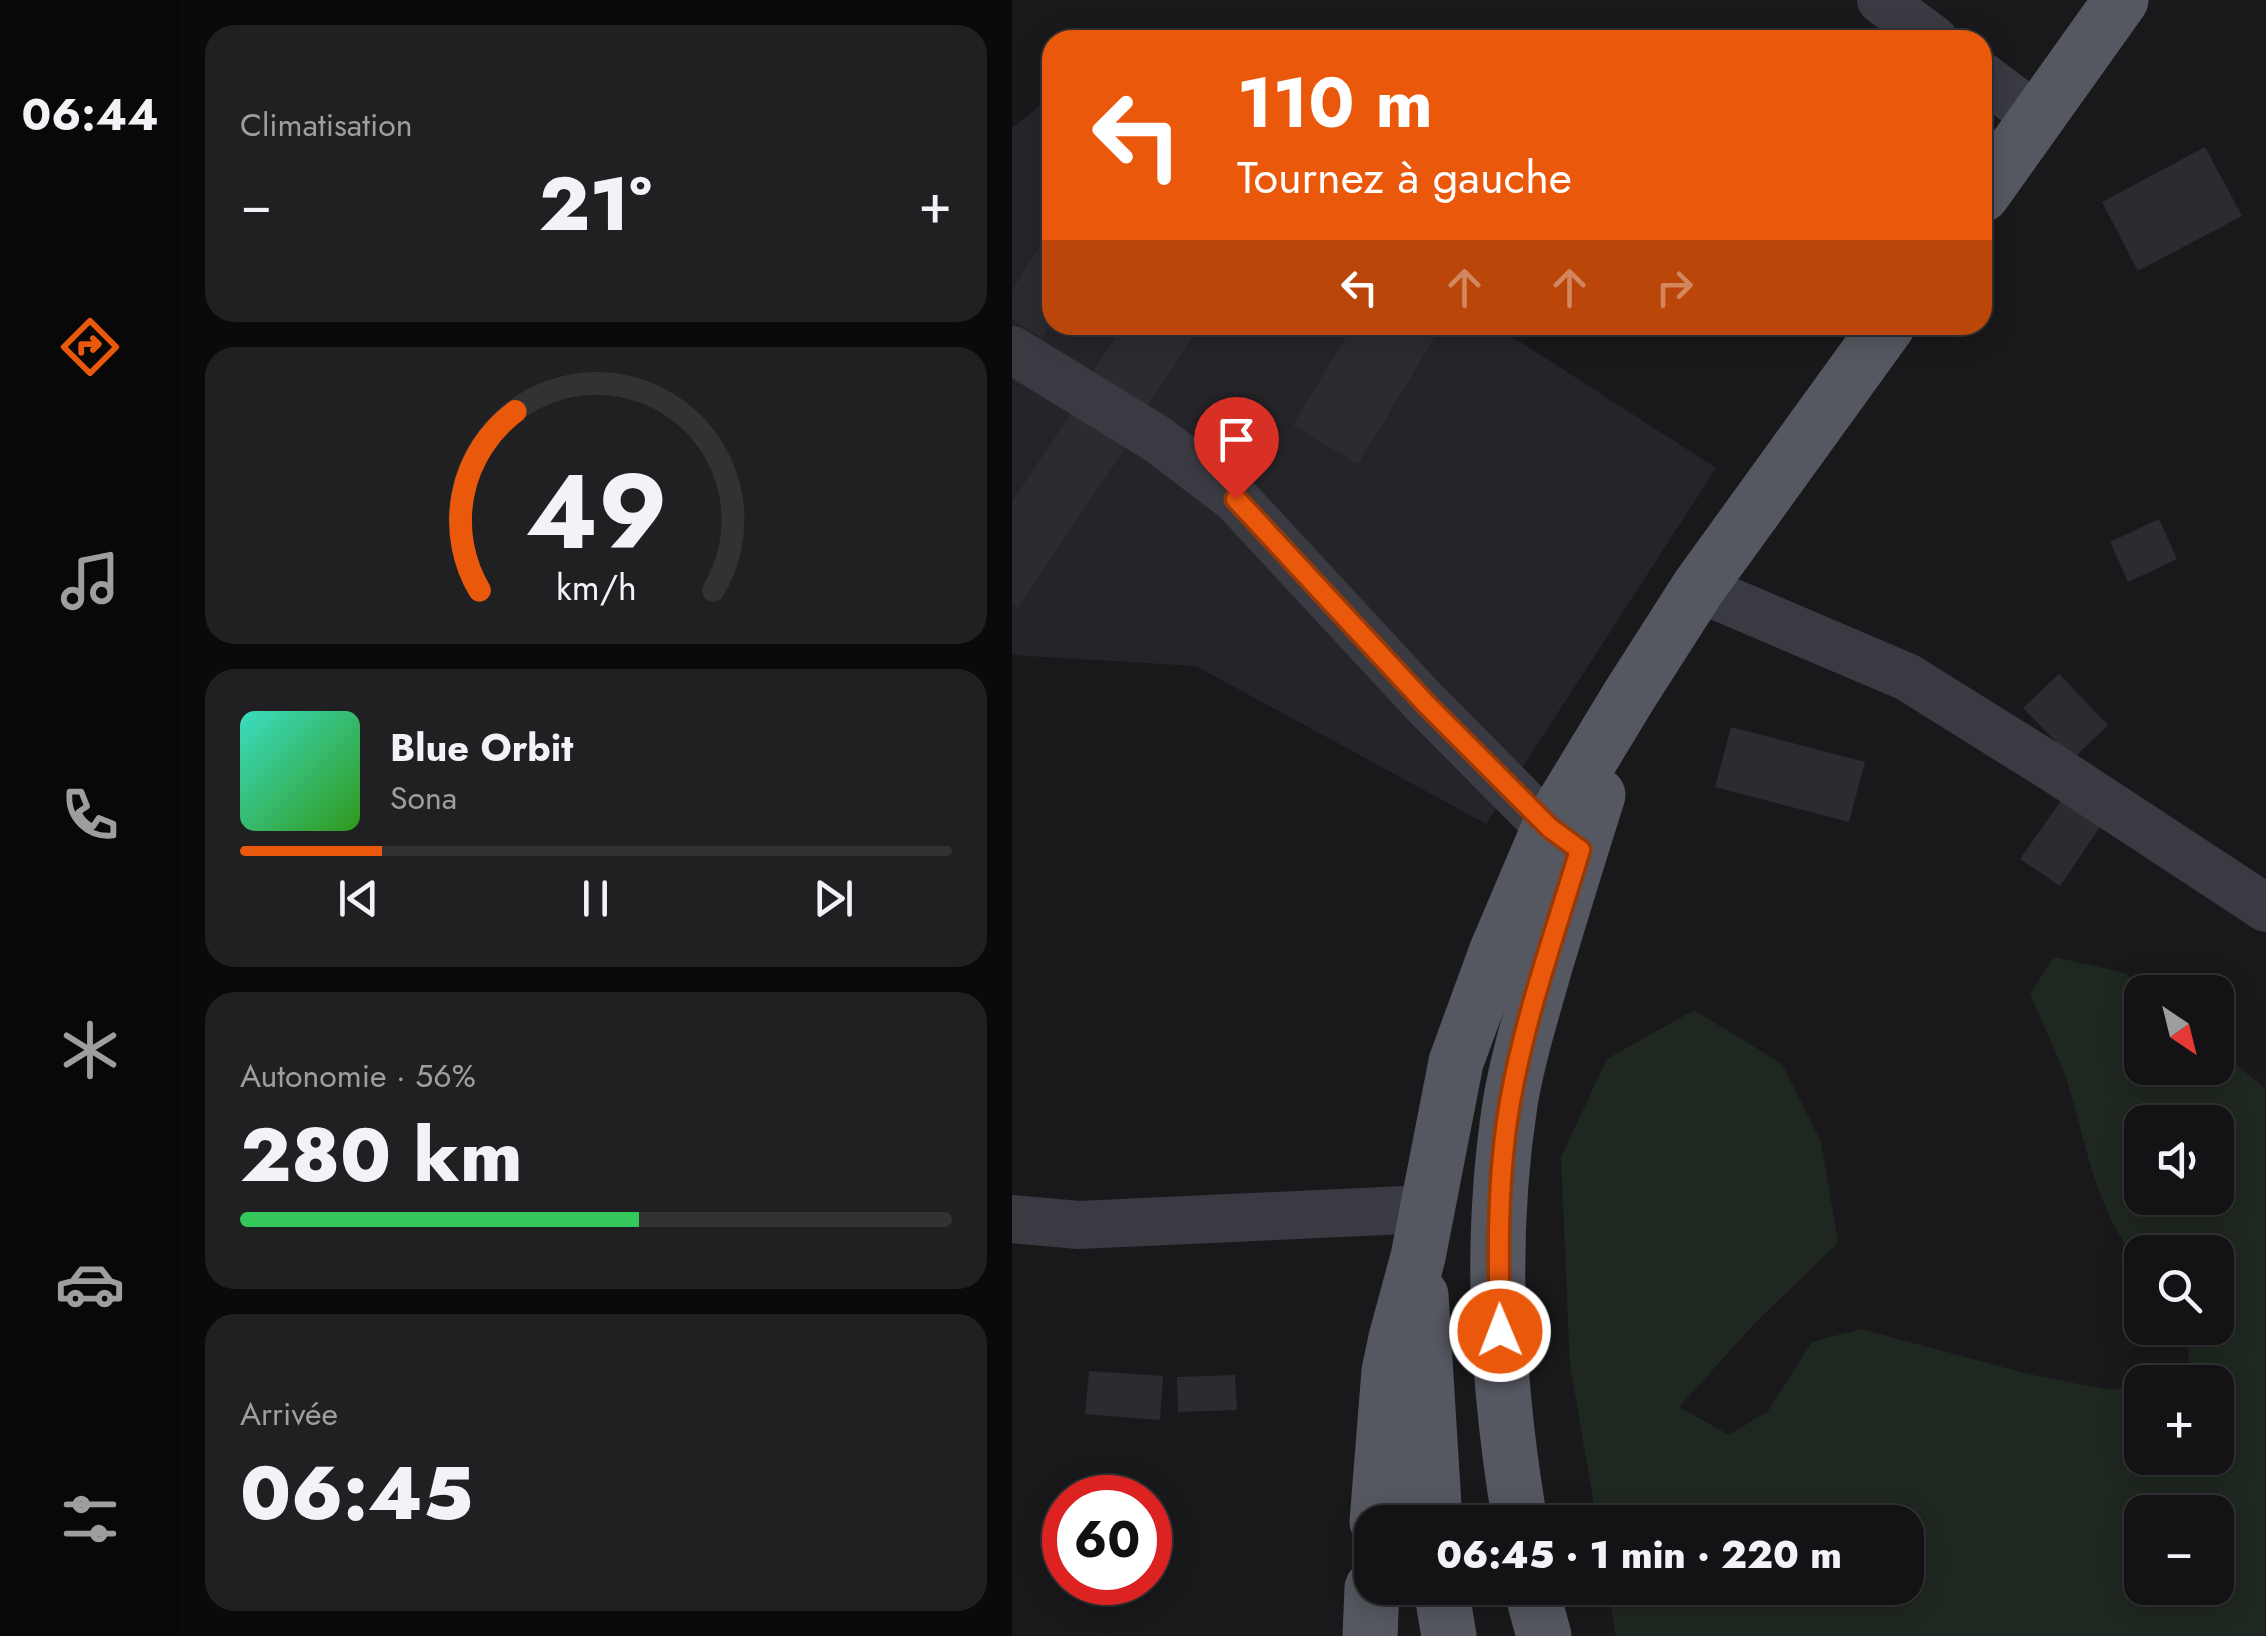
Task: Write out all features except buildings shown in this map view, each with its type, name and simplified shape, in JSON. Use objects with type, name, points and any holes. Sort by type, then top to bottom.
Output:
[{"type":"main road","points":[[1992,182],[2121,0]]},
{"type":"main road","points":[[1378,1505],[1389,1371],[1423,1233],[1456,1062],[1497,950],[1565,839],[1629,696],[1698,588],[1881,335]]},
{"type":"main road","points":[[1517,1505],[1509,1456],[1500,1331],[1501,1174],[1510,1100],[1565,839]]},
{"type":"main road","points":[[1423,1233],[1435,1505]]},
{"type":"main road","points":[[1370,1636],[1371,1605]]},
{"type":"main road","points":[[1444,1605],[1450,1636]]},
{"type":"main road","points":[[1536,1605],[1544,1636]]},
{"type":"street","points":[[1881,0],[1921,30]]},
{"type":"street","points":[[1992,84],[2038,118]]},
{"type":"street","points":[[1012,350],[1156,439],[1236,499],[1426,704],[1565,839]]},
{"type":"street","points":[[1698,588],[1906,677],[2266,908]]},
{"type":"street","points":[[1012,1219],[1079,1226],[1423,1233]]},
{"type":"shaded area","points":[[1042,104],[1042,335],[1510,335],[1716,468],[1486,824],[1196,666],[1012,655],[1012,128]]},
{"type":"shaded area","points":[[2054,957],[2128,975],[2124,975],[2124,1085],[2234,1085],[2234,1063],[2265,1088],[2265,1636],[1616,1636],[1611,1605],[1924,1605],[1924,1505],[1594,1505],[1570,1365],[1561,1157],[1607,1059],[1694,1010],[1782,1064],[1821,1142],[1838,1243],[1756,1322],[1679,1407],[1729,1435],[1768,1411],[1812,1342],[1861,1329],[2028,1374],[2109,1390],[2124,1388],[2124,1475],[2234,1475],[2234,1365],[2189,1365],[2188,1345],[2234,1345],[2234,1235],[2124,1235],[2124,1243],[2103,1201],[2059,1059],[2030,994]]},
{"type":"route","points":[[1236,499],[1426,704],[1550,828],[1580,850],[1510,1100],[1501,1174],[1500,1331]]}]
